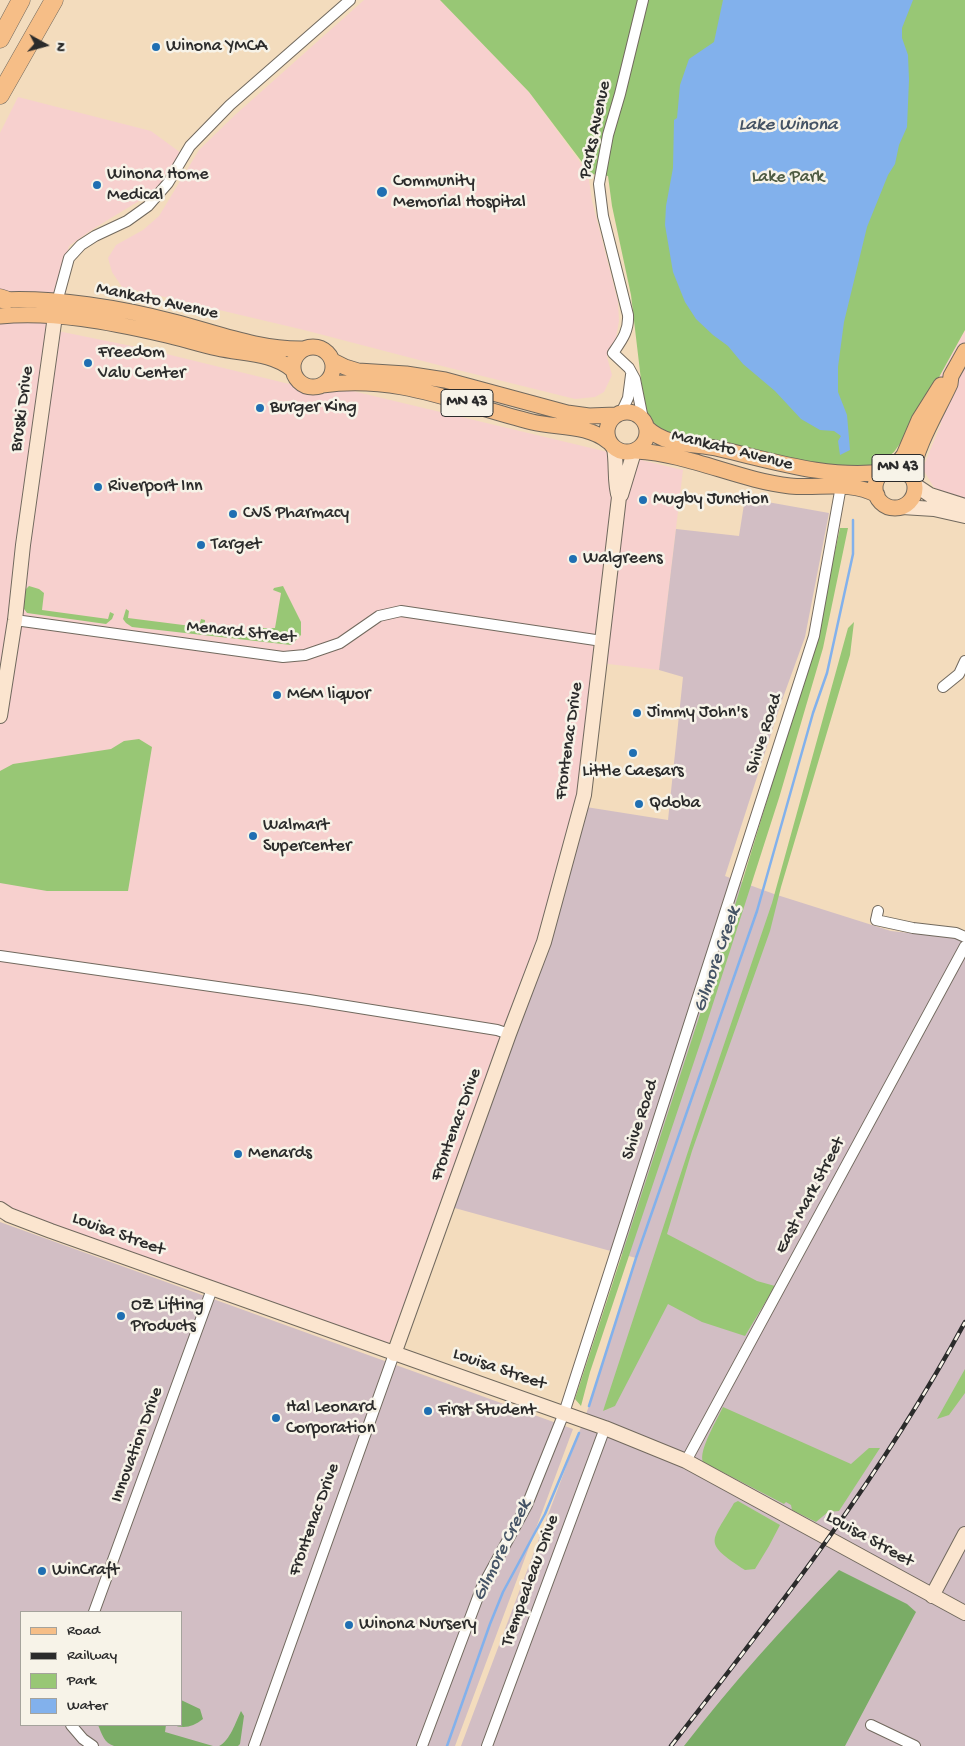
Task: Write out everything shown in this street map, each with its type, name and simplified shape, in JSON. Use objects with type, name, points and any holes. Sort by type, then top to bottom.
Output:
[{"type":"highway","points":[[0,39],[21,0]]},
{"type":"highway","points":[[0,95],[54,0]]},
{"type":"main road","name":"Mankato Avenue","points":[[1,305],[134,314],[255,344],[277,348],[304,349],[313,347],[322,349],[333,361],[358,371],[406,374],[445,380],[567,413],[589,416],[632,413],[666,441],[718,448],[784,465],[849,474],[888,470]]},
{"type":"main road","name":"Mankato Avenue","points":[[56,309],[217,348],[269,357],[282,362],[293,370],[297,379],[311,387],[364,382],[407,387],[532,422],[588,430],[599,435],[625,453],[635,451],[683,458],[774,484],[808,487],[858,487],[877,496],[888,506],[902,507]]},
{"type":"main road","points":[[293,370],[295,358],[304,349]]},
{"type":"main road","name":"MN 43","points":[[902,507],[912,499],[916,456],[950,384],[951,376],[965,351]]},
{"type":"main road","points":[[322,385],[331,376],[333,361]]},
{"type":"main road","name":"MN 43","points":[[877,496],[876,483],[904,455],[927,406],[943,381],[951,376]]},
{"type":"main road","points":[[611,445],[607,434],[607,427],[610,421],[618,414]]},
{"type":"main road","name":"Mankato Avenue","points":[[635,451],[646,441],[645,423]]},
{"type":"main road","name":"MN 43","points":[[888,470],[904,470],[913,481]]},
{"type":"street","points":[[56,309],[69,258],[81,245],[95,236],[128,221],[148,206],[168,183],[190,146],[230,105],[350,0]]},
{"type":"street","name":"Parks Avenue","points":[[643,0],[608,135],[599,184],[603,216],[628,315],[628,328],[625,336],[613,353],[629,368],[635,379],[645,423]]},
{"type":"street","name":"Bruski Drive","points":[[0,716],[15,620],[20,564],[56,309]]},
{"type":"street","points":[[618,414],[628,398],[632,374]]},
{"type":"street","name":"Frontenac Drive","points":[[254,1746],[509,1034],[544,942],[584,795],[619,498],[616,466],[611,445]]},
{"type":"street","name":"Frontenac Drive","points":[[619,498],[623,492],[635,451]]},
{"type":"street","points":[[913,481],[930,495],[965,506]]},
{"type":"street","name":"Shive Road","points":[[422,1746],[481,1589],[527,1505],[564,1413],[814,636],[841,486]]},
{"type":"street","name":"Mankato Avenue","points":[[902,507],[934,509],[965,516]]},
{"type":"street","name":"Menard Street","points":[[15,620],[283,657],[305,655],[340,643],[379,616],[401,611],[602,641]]},
{"type":"street","points":[[943,687],[959,674],[965,662]]},
{"type":"street","points":[[878,911],[876,920],[913,928],[956,933],[965,937]]},
{"type":"street","name":"East Mark Street","points":[[686,1461],[965,946]]},
{"type":"street","points":[[0,956],[309,1000],[497,1030],[509,1034]]},
{"type":"street","name":"Louisa Street","points":[[0,1209],[9,1215],[51,1231],[564,1413],[686,1461],[965,1614]]},
{"type":"street","name":"Innovation Drive","points":[[94,1611],[212,1289]]},
{"type":"street","name":"Trempealeau Drive","points":[[486,1746],[605,1428]]},
{"type":"street","points":[[932,1596],[965,1534]]},
{"type":"street","points":[[872,1725],[914,1746]]},
{"type":"street","points":[[72,1726],[83,1739],[93,1746]]},
{"type":"shaded area","name":"Community Memorial Hospital","points":[[364,0],[440,0],[529,92],[588,173],[592,201],[618,302],[619,321],[616,338],[607,357],[612,375],[604,392],[595,397],[575,399],[304,330],[122,287],[112,272],[108,258],[116,245],[143,230],[159,216],[199,150],[235,115]]},
{"type":"shaded area","points":[[18,97],[151,131],[181,153],[157,190],[69,246],[48,329],[146,349],[285,383],[325,391],[340,388],[683,470],[659,670],[600,663],[584,795],[509,1034],[386,1350],[0,1209],[0,133]]},
{"type":"shaded area","points":[[965,330],[965,503],[944,495],[933,486],[924,471],[924,465],[941,424],[930,395]]},
{"type":"shaded area","points":[[745,498],[829,513],[805,637],[781,703],[725,876],[774,894],[891,931],[965,939],[965,1746],[461,1746],[589,1406],[636,1258],[451,1207],[586,807],[668,820],[683,677],[659,670],[676,529],[739,536]]},
{"type":"shaded area","points":[[0,1222],[573,1429],[455,1746],[0,1746]]},
{"type":"green space","name":"Lake Park","points":[[440,0],[965,0],[965,330],[911,428],[894,452],[880,464],[862,470],[830,468],[663,432],[654,426],[647,416],[631,295],[612,206],[608,176],[591,174],[529,92]]},
{"type":"green space","points":[[840,528],[848,528],[823,648],[779,798],[702,1038],[590,1372],[581,1406],[575,1399],[729,925],[816,640]]},
{"type":"green space","points":[[29,586],[39,589],[44,593],[42,610],[108,619],[110,612],[114,614],[112,619],[106,624],[27,613],[22,606],[25,590]]},
{"type":"green space","points":[[283,586],[301,622],[301,635],[291,645],[132,627],[123,619],[126,609],[129,611],[128,618],[199,627],[201,619],[205,620],[205,628],[262,634],[263,628],[275,628],[281,593],[273,590]]},
{"type":"green space","points":[[854,622],[850,655],[781,887],[770,931],[692,1151],[667,1234],[757,1281],[775,1286],[745,1336],[702,1322],[668,1304],[615,1406],[603,1411],[772,903],[848,628]]},
{"type":"green space","points":[[139,739],[152,747],[128,891],[47,891],[0,883],[0,771],[13,764],[111,749],[124,741]]},
{"type":"green space","points":[[965,1369],[965,1393],[949,1415],[937,1419]]},
{"type":"green space","points":[[723,1407],[851,1464],[869,1448],[880,1448],[839,1511],[828,1512],[816,1522],[792,1510],[791,1505],[786,1502],[784,1504],[703,1462],[703,1450]]},
{"type":"green space","points":[[738,1501],[780,1525],[755,1569],[745,1570],[731,1561],[717,1547],[715,1541],[720,1526],[734,1503]]},
{"type":"green space","points":[[839,1570],[907,1604],[916,1612],[845,1746],[684,1746],[759,1656]]},
{"type":"green space","points":[[182,1700],[200,1709],[203,1719],[196,1724],[181,1727],[177,1726],[182,1726]]},
{"type":"green space","points":[[241,1711],[244,1716],[240,1744],[238,1746],[219,1746],[226,1740]]},
{"type":"green space","points":[[98,1726],[166,1726],[165,1732],[213,1746],[114,1746],[102,1735]]},
{"type":"water","name":"Lake Winona","points":[[723,0],[913,0],[902,28],[902,38],[908,55],[907,127],[899,145],[895,164],[888,175],[867,227],[844,322],[838,367],[838,392],[847,415],[850,450],[840,455],[838,441],[841,436],[834,431],[820,430],[801,419],[775,391],[743,364],[728,346],[696,319],[685,302],[673,272],[665,225],[666,206],[673,168],[674,120],[677,118],[680,85],[689,59],[714,42]]},
{"type":"waterway","name":"Gilmore Creek","points":[[589,1406],[636,1258],[757,911],[813,713],[827,673],[853,554],[853,520]]},
{"type":"waterway","name":"Gilmore Creek","points":[[447,1746],[503,1592],[545,1514],[579,1433]]},
{"type":"railway","points":[[671,1746],[789,1592],[864,1487],[933,1378],[965,1322]]},
{"type":"place","name":"Winona YMCA","points":[[156,47]]},
{"type":"place","name":"Winona Home Medical","points":[[97,185]]},
{"type":"place","name":"Community Memorial Hospital","points":[[382,192]]},
{"type":"place","name":"Freedom Valu Center","points":[[88,363]]},
{"type":"place","name":"Burger King","points":[[260,408]]},
{"type":"place","name":"Riverport Inn","points":[[98,487]]},
{"type":"place","name":"Mugby Junction","points":[[643,500]]},
{"type":"place","name":"CVS Pharmacy","points":[[233,514]]},
{"type":"place","name":"Target","points":[[201,545]]},
{"type":"place","name":"Walgreens","points":[[573,559]]},
{"type":"place","name":"MGM liquor","points":[[277,695]]},
{"type":"place","name":"Jimmy John's","points":[[637,713]]},
{"type":"place","name":"Little Caesars","points":[[633,753]]},
{"type":"place","name":"Qdoba","points":[[639,804]]},
{"type":"place","name":"Walmart Supercenter","points":[[253,836]]},
{"type":"place","name":"Menards","points":[[238,1154]]},
{"type":"place","name":"OZ Lifting Products","points":[[121,1316]]},
{"type":"place","name":"First Student","points":[[428,1411]]},
{"type":"place","name":"Hal Leonard Corporation","points":[[276,1418]]},
{"type":"place","name":"WinCraft","points":[[42,1571]]},
{"type":"place","name":"Winona Nursery","points":[[349,1625]]}]
